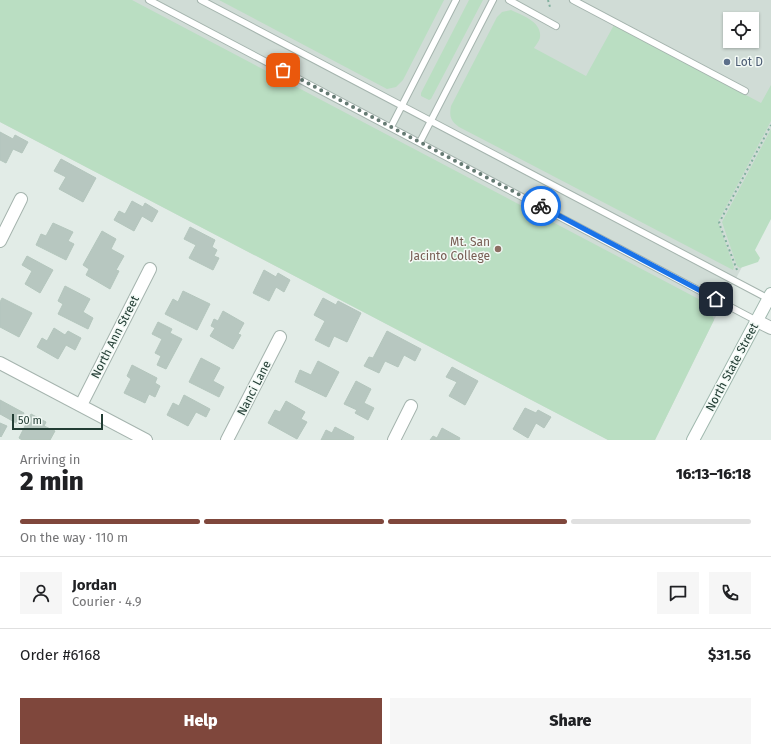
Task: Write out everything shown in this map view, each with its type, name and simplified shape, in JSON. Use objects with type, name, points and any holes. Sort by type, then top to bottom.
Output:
[{"type":"street","points":[[0,241],[21,199]]},
{"type":"street","name":"North Ann Street","points":[[81,405],[150,269]]},
{"type":"street","name":"North State Street","points":[[693,440],[770,298]]},
{"type":"street","points":[[757,321],[771,328]]},
{"type":"street","name":"Nanci Lane","points":[[227,440],[280,337]]},
{"type":"street","points":[[0,363],[146,440]]},
{"type":"street","points":[[394,440],[412,406]]},
{"type":"lane","points":[[149,0],[757,321]]},
{"type":"lane","points":[[201,0],[770,298]]},
{"type":"lane","points":[[391,127],[456,0]]},
{"type":"lane","points":[[420,142],[493,0]]},
{"type":"lane","points":[[509,0],[556,26]]},
{"type":"lane","points":[[573,0],[746,91]]},
{"type":"path","points":[[548,0],[550,6]]},
{"type":"path","points":[[737,270],[719,223],[771,125]]},
{"type":"shaded area","name":"Mt. San Jacinto College","points":[[0,0],[771,0],[771,212],[714,320],[655,440],[608,440],[0,122]]},
{"type":"green space","points":[[0,0],[132,0],[708,304],[714,320],[655,440],[608,440],[0,122]]},
{"type":"green space","points":[[219,0],[444,0],[403,80],[396,87],[387,89]]},
{"type":"green space","points":[[469,0],[483,0],[431,99],[429,100],[421,96],[421,93]]},
{"type":"green space","points":[[511,10],[535,23],[538,27],[540,38],[534,48],[586,76],[614,25],[761,103],[771,85],[771,121],[718,222],[734,267],[733,270],[459,127],[454,123],[450,113],[451,106],[497,17],[502,12]]},
{"type":"green space","points":[[771,129],[771,219],[755,250],[760,258],[758,262],[740,268],[737,266],[722,222]]},
{"type":"building","points":[[0,132],[13,139],[15,135],[28,142],[22,153],[13,149],[6,163],[0,160]]},
{"type":"building","points":[[61,159],[96,178],[83,202],[59,189],[66,177],[54,171]]},
{"type":"building","points":[[132,201],[143,207],[145,203],[158,211],[152,222],[142,216],[134,231],[114,220],[119,211],[125,214]]},
{"type":"building","points":[[53,223],[73,232],[68,241],[74,244],[66,260],[36,245],[41,234],[46,236]]},
{"type":"building","points":[[190,227],[215,240],[212,247],[217,250],[214,256],[219,258],[213,270],[189,258],[196,245],[184,239]]},
{"type":"building","points":[[102,231],[116,239],[111,249],[124,256],[116,270],[119,271],[110,289],[86,275],[89,269],[83,265]]},
{"type":"building","points":[[27,256],[53,270],[40,293],[25,284],[32,271],[22,265]]},
{"type":"building","points":[[264,270],[276,277],[278,273],[290,280],[284,292],[276,287],[269,301],[253,293]]},
{"type":"building","points":[[65,286],[90,299],[83,312],[93,318],[88,329],[58,314],[63,304],[58,301]]},
{"type":"building","points":[[183,291],[210,304],[197,330],[165,314],[173,299],[178,302]]},
{"type":"building","points":[[2,298],[32,313],[19,337],[0,327],[0,302]]},
{"type":"building","points":[[323,298],[336,305],[338,301],[361,313],[347,342],[334,336],[329,347],[315,340],[325,321],[314,315]]},
{"type":"building","points":[[223,311],[244,323],[238,334],[241,335],[233,349],[210,336],[215,328],[211,326],[214,319],[218,321]]},
{"type":"building","points":[[158,322],[172,329],[170,333],[182,339],[166,369],[157,365],[161,356],[155,353],[162,339],[152,334]]},
{"type":"building","points":[[54,328],[65,335],[68,331],[81,338],[75,350],[66,345],[58,359],[37,347],[42,338],[47,341]]},
{"type":"building","points":[[387,331],[421,349],[415,361],[404,355],[398,367],[385,361],[379,373],[364,366],[369,357],[373,358]]},
{"type":"building","points":[[201,358],[220,368],[213,381],[224,387],[219,397],[189,382]]},
{"type":"building","points":[[318,361],[339,372],[326,397],[295,382],[300,370],[311,375]]},
{"type":"building","points":[[132,365],[157,378],[155,383],[160,386],[155,397],[149,394],[145,403],[124,393],[131,379],[127,376]]},
{"type":"building","points":[[452,367],[478,381],[465,405],[449,396],[457,382],[446,377]]},
{"type":"building","points":[[356,381],[371,389],[364,403],[374,408],[368,420],[355,413],[357,410],[344,404]]},
{"type":"building","points":[[184,395],[210,409],[206,417],[196,412],[188,426],[167,415],[173,403],[179,406]]},
{"type":"building","points":[[0,400],[24,413],[18,424],[0,414]]},
{"type":"building","points":[[286,401],[305,412],[301,419],[307,422],[297,439],[268,423],[275,410],[280,412]]},
{"type":"building","points":[[525,408],[536,413],[538,410],[551,417],[544,428],[536,423],[528,438],[513,429]]},
{"type":"building","points":[[31,414],[46,422],[44,426],[55,431],[50,440],[22,440],[19,438]]},
{"type":"building","points":[[0,423],[7,426],[1,437],[0,436]]},
{"type":"building","points":[[335,427],[354,437],[353,440],[321,440],[326,430],[332,433]]},
{"type":"building","points":[[442,428],[460,438],[459,440],[430,440],[433,436],[437,438]]},
{"type":"way so far","points":[[283,70],[541,206]]},
{"type":"place","name":"Lot D","points":[[727,62]]},
{"type":"place","name":"Mt. San Jacinto College","points":[[498,249]]},
{"type":"route","points":[[541,206],[716,299]]}]
